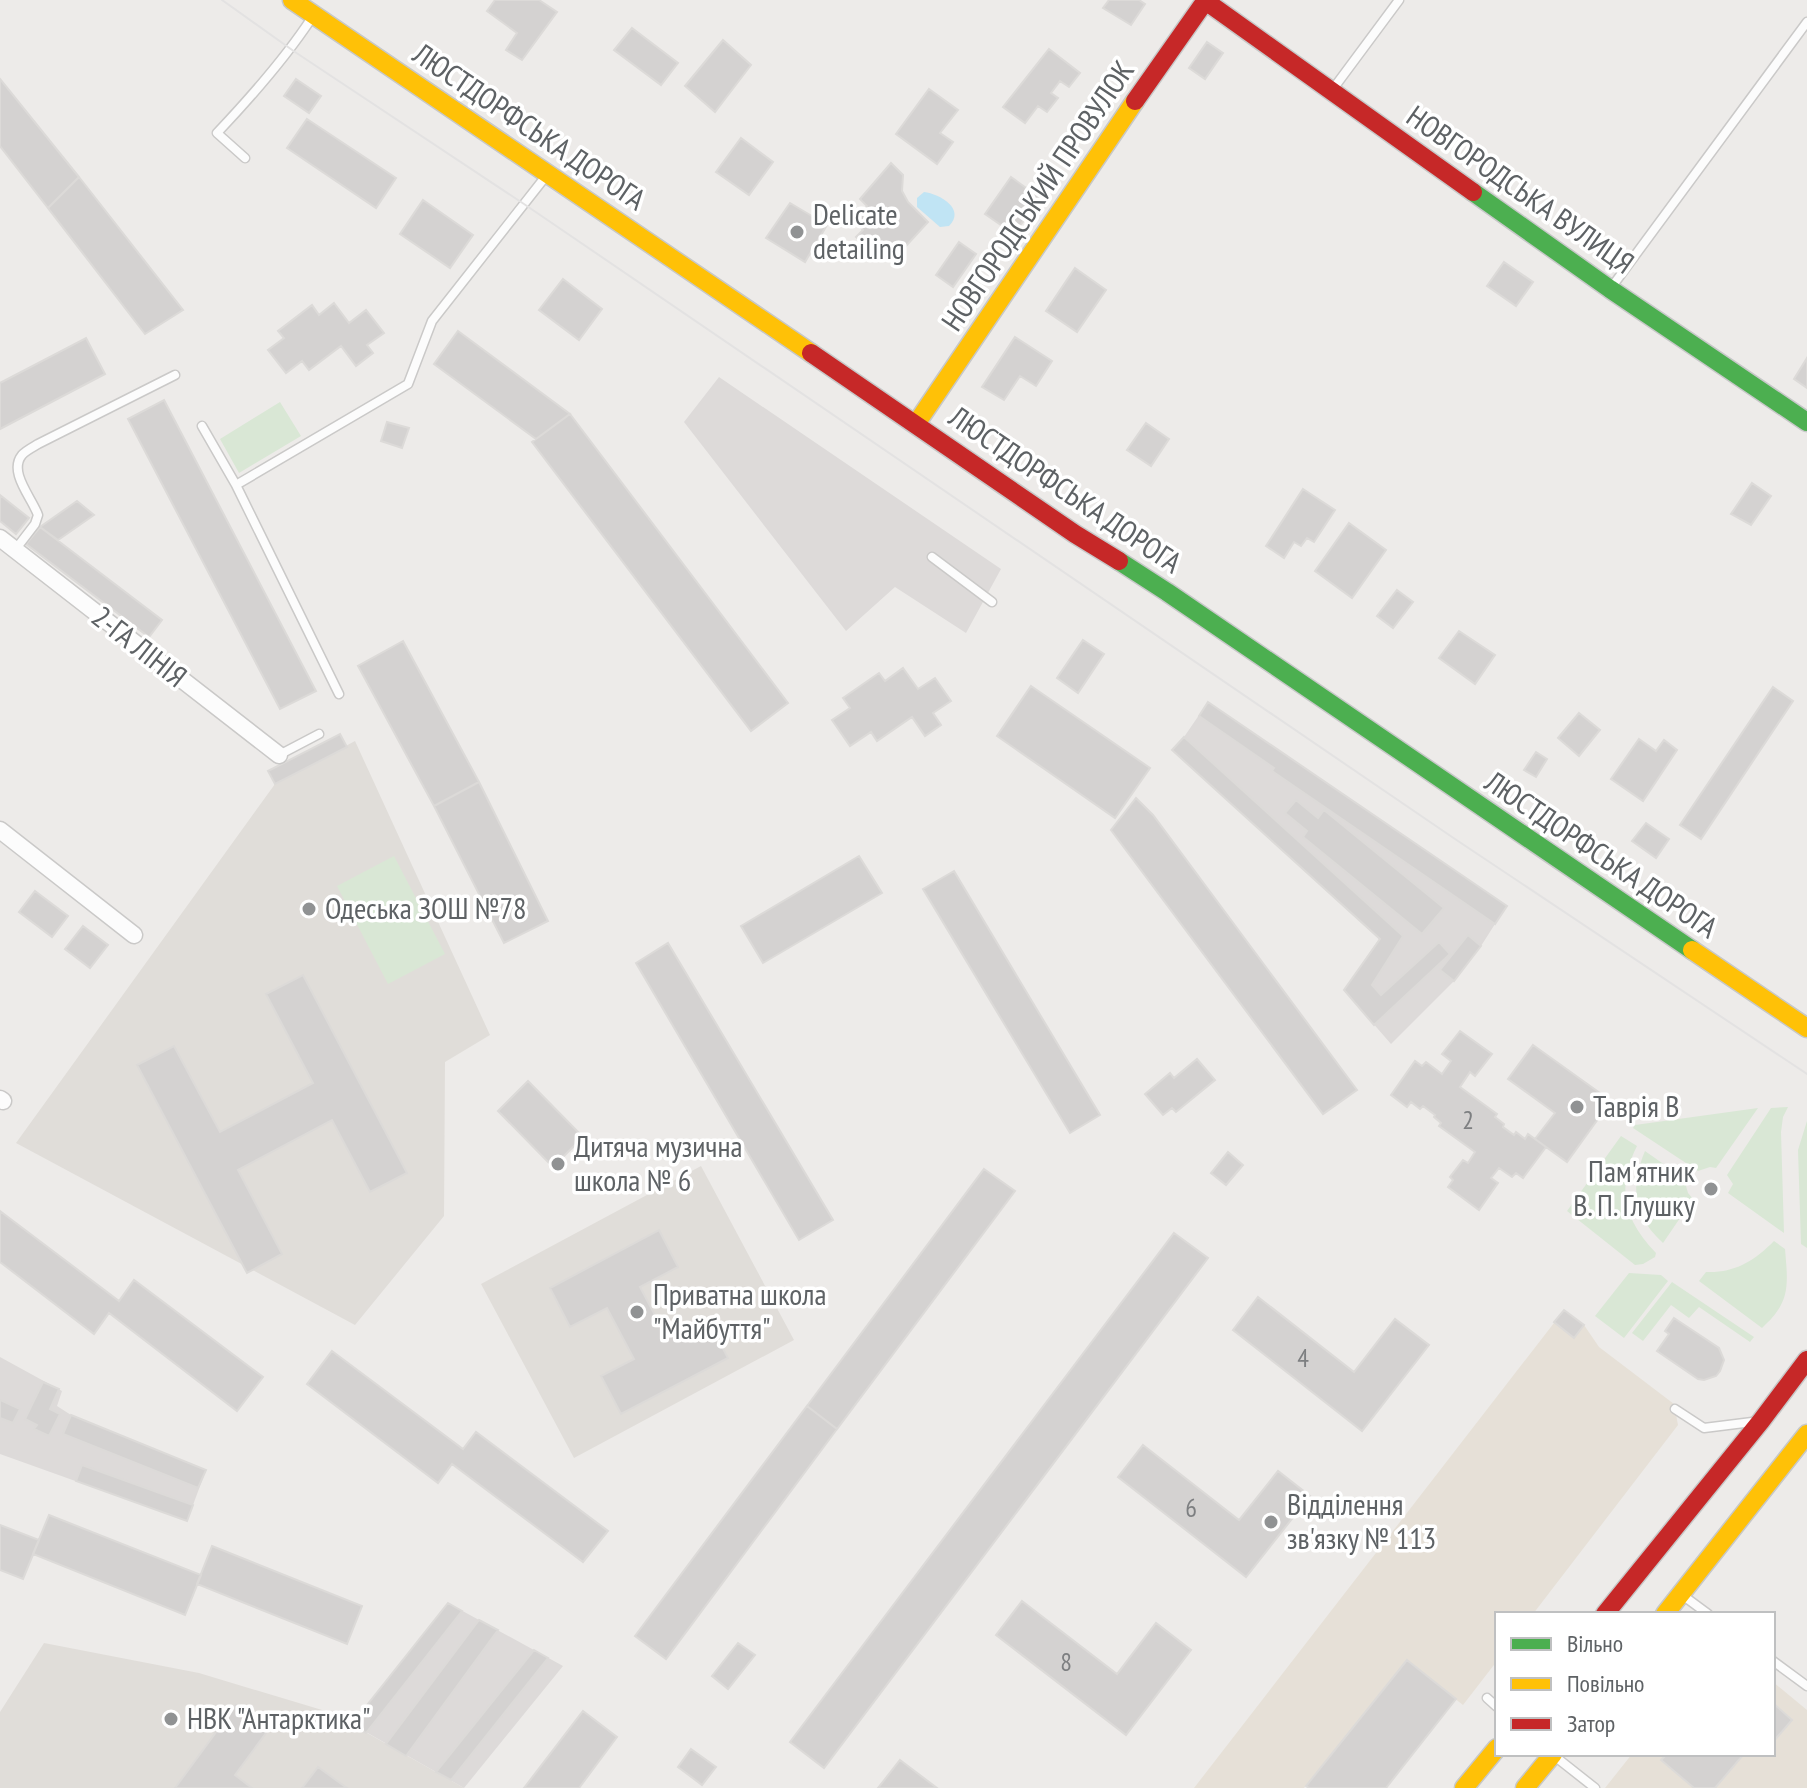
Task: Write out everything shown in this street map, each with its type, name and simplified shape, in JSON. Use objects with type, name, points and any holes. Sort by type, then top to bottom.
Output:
[{"type":"main road","name":"ЛЮСТДОРФСЬКА ДОРОГА","points":[[292,0],[319,8],[548,174],[1807,1028]]},
{"type":"main road","name":"НОВГОРОДСЬКА ВУЛИЦЯ","points":[[1205,0],[1610,289],[1807,422]]},
{"type":"main road","name":"НОВГОРОДСЬКИЙ ПРОВУЛОК","points":[[916,424],[1205,0]]},
{"type":"main road","points":[[1607,1612],[1807,1360]]},
{"type":"main road","points":[[1667,1612],[1807,1434]]},
{"type":"main road","points":[[1464,1788],[1495,1750]]},
{"type":"main road","points":[[1525,1788],[1551,1756]]},
{"type":"street","name":"2-ГА ЛІНІЯ","points":[[0,538],[279,755]]},
{"type":"street","points":[[0,830],[134,935]]},
{"type":"lane","points":[[1331,91],[1399,0]]},
{"type":"lane","points":[[245,158],[217,133],[251,97],[319,8]]},
{"type":"lane","points":[[1610,289],[1807,22]]},
{"type":"lane","points":[[236,485],[408,384],[432,321],[548,174]]},
{"type":"lane","points":[[15,550],[35,524],[38,515],[17,466],[22,455],[175,375]]},
{"type":"lane","points":[[202,426],[236,485],[339,694]]},
{"type":"lane","points":[[932,557],[992,602]]},
{"type":"lane","points":[[279,755],[319,734]]},
{"type":"lane","points":[[1675,1409],[1704,1428],[1761,1421]]},
{"type":"lane","points":[[1681,1594],[1705,1612]]},
{"type":"lane","points":[[1775,1662],[1807,1686]]},
{"type":"lane","points":[[1487,1698],[1495,1705]]},
{"type":"lane","points":[[1555,1756],[1595,1788]]},
{"type":"shaded area","points":[[719,377],[1001,569],[966,633],[895,587],[846,631],[684,422]]},
{"type":"shaded area","points":[[1208,702],[1495,924],[1454,981],[1391,1044],[1344,990],[1379,939],[1172,750]]},
{"type":"shaded area","name":"Одеська ЗОШ №78","points":[[355,741],[490,1035],[445,1062],[444,1216],[355,1325],[16,1143],[275,784]]},
{"type":"shaded area","name":"Приватна школа \"Майбуття\"","points":[[701,1166],[794,1340],[574,1458],[481,1284]]},
{"type":"shaded area","points":[[1564,1310],[1584,1325],[1599,1347],[1674,1404],[1678,1425],[1535,1612],[1495,1612],[1495,1664],[1463,1705],[1407,1661],[1304,1788],[1194,1788]]},
{"type":"shaded area","points":[[0,1357],[62,1391],[57,1406],[71,1415],[206,1470],[187,1521],[0,1454]]},
{"type":"shaded area","points":[[448,1603],[563,1666],[464,1788],[352,1724]]},
{"type":"shaded area","name":"НВК \"Антарктика\"","points":[[44,1643],[199,1673],[332,1713],[464,1788],[0,1788],[0,1712]]},
{"type":"shaded area","points":[[1775,1684],[1807,1710],[1807,1788],[1605,1788],[1630,1756],[1775,1756]]},
{"type":"green space","points":[[280,402],[301,436],[239,473],[220,439]]},
{"type":"green space","points":[[394,856],[445,954],[388,984],[337,886]]},
{"type":"green space","points":[[1788,1107],[1781,1132],[1784,1233],[1728,1193],[1733,1184],[1727,1175],[1771,1108]]},
{"type":"green space","points":[[1758,1108],[1716,1168],[1698,1171],[1633,1128],[1635,1125]]},
{"type":"green space","points":[[1807,1121],[1807,1248],[1801,1244],[1798,1150]]},
{"type":"green space","points":[[1621,1136],[1637,1146],[1630,1161],[1625,1190],[1630,1216],[1656,1253],[1655,1257],[1643,1264],[1635,1265],[1567,1211]]},
{"type":"green space","points":[[1645,1151],[1689,1182],[1686,1186],[1693,1199],[1663,1243],[1645,1222],[1637,1200],[1637,1177]]},
{"type":"green space","points":[[1774,1241],[1785,1249],[1786,1292],[1778,1310],[1762,1328],[1699,1281],[1706,1272],[1743,1264]]},
{"type":"green space","points":[[1629,1273],[1661,1275],[1668,1281],[1624,1338],[1595,1316]]},
{"type":"green space","points":[[1672,1282],[1754,1337],[1750,1342],[1699,1307],[1689,1318],[1671,1305],[1643,1341],[1632,1333]]},
{"type":"water","points":[[924,192],[943,199],[953,208],[955,214],[949,226],[940,227],[917,207],[917,198]]},
{"type":"building","points":[[495,0],[539,0],[557,12],[522,60],[506,50],[517,33],[487,11]]},
{"type":"building","points":[[1109,0],[1139,0],[1145,4],[1131,25],[1103,8]]},
{"type":"building","points":[[632,28],[678,63],[661,85],[614,50]]},
{"type":"building","points":[[723,40],[751,65],[715,112],[685,86]]},
{"type":"building","points":[[1207,42],[1223,53],[1205,79],[1189,68]]},
{"type":"building","points":[[1049,49],[1080,73],[1069,87],[1060,81],[1051,93],[1058,98],[1047,112],[1038,106],[1025,123],[1003,107]]},
{"type":"building","points":[[0,79],[79,177],[48,208],[0,146]]},
{"type":"building","points":[[296,79],[321,96],[309,113],[284,96]]},
{"type":"building","points":[[929,89],[958,110],[940,133],[953,142],[937,164],[896,134]]},
{"type":"building","points":[[307,119],[396,178],[376,208],[287,148]]},
{"type":"building","points":[[741,138],[773,162],[749,195],[716,172]]},
{"type":"building","points":[[891,163],[903,175],[902,191],[908,202],[928,222],[895,258],[880,246],[875,253],[856,237],[863,230],[855,222],[867,206],[860,199]]},
{"type":"building","points":[[79,177],[183,310],[145,334],[48,208]]},
{"type":"building","points":[[1011,177],[1040,198],[1014,234],[985,214]]},
{"type":"building","points":[[423,200],[473,235],[450,268],[400,234]]},
{"type":"building","name":"Delicate detailing","points":[[790,203],[827,225],[805,262],[766,238]]},
{"type":"building","points":[[959,242],[976,254],[953,287],[936,275]]},
{"type":"building","points":[[1504,262],[1533,282],[1516,306],[1487,286]]},
{"type":"building","points":[[1075,268],[1106,290],[1077,332],[1046,311]]},
{"type":"building","points":[[563,279],[602,309],[579,340],[539,310]]},
{"type":"building","points":[[334,303],[349,323],[366,310],[384,333],[367,345],[373,353],[356,366],[341,346],[309,370],[302,361],[286,373],[268,350],[284,338],[278,331],[312,305],[319,315]]},
{"type":"building","points":[[458,331],[570,414],[536,439],[434,364]]},
{"type":"building","points":[[1015,337],[1052,361],[1036,386],[1020,376],[1004,400],[982,387]]},
{"type":"building","points":[[86,338],[105,374],[0,429],[0,383]]},
{"type":"building","points":[[1807,358],[1807,388],[1794,379]]},
{"type":"building","points":[[164,400],[316,691],[280,709],[128,419]]},
{"type":"building","points":[[570,414],[788,703],[751,731],[532,442]]},
{"type":"building","points":[[387,422],[409,428],[402,448],[381,441]]},
{"type":"building","points":[[1146,423],[1169,439],[1151,466],[1127,450]]},
{"type":"building","points":[[1752,483],[1771,496],[1751,525],[1731,514]]},
{"type":"building","points":[[1303,489],[1335,510],[1314,542],[1307,538],[1301,546],[1294,542],[1284,558],[1266,546]]},
{"type":"building","points":[[0,495],[29,518],[16,534],[0,521]]},
{"type":"building","points":[[77,501],[94,515],[58,540],[40,527]]},
{"type":"building","points":[[1349,523],[1386,550],[1352,598],[1315,571]]},
{"type":"building","points":[[40,527],[162,620],[149,637],[26,544]]},
{"type":"building","points":[[1397,590],[1413,602],[1393,628],[1377,616]]},
{"type":"building","points":[[1459,631],[1495,655],[1475,684],[1439,658]]},
{"type":"building","points":[[1083,640],[1104,654],[1078,693],[1057,678]]},
{"type":"building","points":[[403,641],[479,782],[434,806],[358,666]]},
{"type":"building","points":[[903,668],[918,689],[935,678],[951,701],[933,713],[941,725],[925,736],[912,717],[877,741],[871,732],[850,746],[832,720],[850,708],[843,698],[879,673],[885,681]]},
{"type":"building","points":[[1031,686],[1150,768],[1115,818],[997,736]]},
{"type":"building","points":[[1773,687],[1793,701],[1701,839],[1680,825]]},
{"type":"building","points":[[1208,702],[1507,906],[1495,924],[1272,771],[1274,768],[1199,716]]},
{"type":"building","points":[[1579,713],[1600,730],[1579,756],[1558,738]]},
{"type":"building","points":[[340,734],[347,747],[275,784],[268,771]]},
{"type":"building","points":[[1184,737],[1403,936],[1372,985],[1381,995],[1439,942],[1450,954],[1374,1025],[1344,990],[1380,939],[1172,750]]},
{"type":"building","points":[[1639,739],[1656,751],[1664,740],[1677,750],[1643,801],[1611,779]]},
{"type":"building","points":[[1536,752],[1547,759],[1536,777],[1524,770]]},
{"type":"building","points":[[479,782],[548,921],[504,943],[434,806]]},
{"type":"building","points":[[1136,798],[1153,815],[1357,1090],[1323,1114],[1111,830]]},
{"type":"building","points":[[1296,800],[1318,818],[1324,810],[1444,908],[1422,934],[1303,837],[1307,831],[1285,813]]},
{"type":"building","points":[[1646,823],[1669,839],[1656,858],[1632,841]]},
{"type":"building","points":[[859,856],[882,893],[763,963],[741,926]]},
{"type":"building","points":[[954,871],[1100,1115],[1070,1133],[923,889]]},
{"type":"building","points":[[35,891],[68,916],[52,937],[19,912]]},
{"type":"building","points":[[83,926],[108,945],[90,968],[65,949]]},
{"type":"building","points":[[1468,935],[1481,946],[1454,981],[1440,970]]},
{"type":"building","points":[[668,943],[833,1220],[799,1240],[636,963]]},
{"type":"building","points":[[303,975],[407,1173],[370,1192],[332,1120],[238,1170],[282,1254],[247,1273],[137,1065],[174,1046],[220,1132],[313,1083],[266,994]]},
{"type":"building","points":[[1460,1031],[1492,1054],[1475,1076],[1470,1072],[1460,1087],[1497,1114],[1495,1117],[1504,1124],[1503,1127],[1514,1135],[1516,1132],[1525,1139],[1528,1134],[1546,1147],[1523,1178],[1516,1173],[1512,1177],[1499,1168],[1491,1178],[1498,1183],[1479,1210],[1448,1187],[1453,1180],[1450,1177],[1463,1160],[1468,1163],[1475,1152],[1439,1126],[1441,1123],[1435,1115],[1423,1106],[1420,1109],[1411,1102],[1407,1107],[1391,1095],[1415,1061],[1422,1066],[1426,1062],[1442,1074],[1451,1061],[1442,1054]]},
{"type":"building","name":"Таврія В","points":[[1533,1045],[1611,1101],[1567,1162],[1535,1139],[1555,1113],[1508,1079]]},
{"type":"building","points":[[1197,1059],[1215,1080],[1176,1112],[1172,1108],[1163,1115],[1145,1094],[1170,1073],[1174,1078]]},
{"type":"building","points":[[528,1081],[583,1137],[553,1167],[498,1111]]},
{"type":"building","points":[[1228,1152],[1243,1165],[1226,1185],[1211,1173]]},
{"type":"building","points":[[984,1169],[1015,1191],[837,1429],[807,1406]]},
{"type":"building","points":[[0,1211],[119,1301],[134,1280],[263,1377],[237,1411],[109,1313],[94,1334],[0,1262]]},
{"type":"building","points":[[659,1230],[678,1267],[640,1287],[667,1338],[706,1317],[728,1358],[621,1414],[601,1376],[634,1359],[607,1308],[570,1327],[550,1288]]},
{"type":"building","points":[[1174,1233],[1208,1258],[824,1768],[790,1742]]},
{"type":"building","points":[[1258,1297],[1354,1372],[1395,1319],[1429,1345],[1362,1431],[1233,1330]]},
{"type":"building","points":[[1564,1310],[1584,1325],[1574,1338],[1554,1322]]},
{"type":"building","points":[[1674,1318],[1719,1348],[1724,1360],[1716,1376],[1698,1379],[1657,1351],[1669,1334],[1665,1331]]},
{"type":"building","points":[[332,1351],[463,1449],[476,1432],[608,1531],[583,1562],[452,1464],[438,1483],[307,1384]]},
{"type":"building","points":[[43,1382],[59,1389],[50,1409],[60,1414],[49,1436],[34,1429],[37,1425],[25,1419]]},
{"type":"building","points":[[0,1400],[20,1409],[13,1423],[0,1418]]},
{"type":"building","points":[[807,1406],[837,1429],[666,1659],[635,1636]]},
{"type":"building","points":[[71,1415],[206,1470],[198,1488],[63,1434]]},
{"type":"building","points":[[1143,1445],[1239,1520],[1278,1471],[1310,1496],[1246,1577],[1118,1477]]},
{"type":"building","points":[[82,1465],[193,1505],[187,1521],[76,1481]]},
{"type":"building","points":[[49,1515],[201,1575],[185,1615],[33,1554]]},
{"type":"building","points":[[0,1525],[39,1540],[23,1579],[0,1570]]},
{"type":"building","points":[[212,1546],[362,1606],[347,1644],[197,1584]]},
{"type":"building","points":[[1022,1601],[1117,1674],[1156,1623],[1191,1650],[1126,1735],[996,1635]]},
{"type":"building","points":[[448,1603],[462,1611],[366,1733],[352,1724]]},
{"type":"building","points":[[479,1620],[498,1630],[406,1756],[386,1744]]},
{"type":"building","points":[[738,1643],[755,1655],[728,1689],[712,1676]]},
{"type":"building","points":[[534,1650],[548,1658],[451,1780],[436,1772]]},
{"type":"building","points":[[1407,1660],[1456,1699],[1386,1788],[1306,1786]]},
{"type":"building","points":[[236,1705],[269,1729],[235,1775],[252,1788],[175,1788]]},
{"type":"building","points":[[1775,1705],[1792,1720],[1775,1740]]},
{"type":"building","points":[[583,1711],[617,1737],[579,1788],[524,1788]]},
{"type":"building","points":[[691,1749],[716,1767],[702,1785],[678,1767]]},
{"type":"building","points":[[1665,1756],[1742,1756],[1715,1788],[1694,1788],[1661,1760]]},
{"type":"building","points":[[900,1760],[937,1788],[878,1788]]},
{"type":"building","points":[[318,1767],[347,1788],[302,1788]]},
{"type":"tram line","points":[[222,0],[1455,839],[1807,1074]]},
{"type":"traffic: fast","points":[[1473,192],[1807,422]]},
{"type":"traffic: fast","points":[[1119,561],[1692,950]]},
{"type":"traffic: slow","points":[[292,0],[811,353]]},
{"type":"traffic: slow","points":[[916,424],[1135,101]]},
{"type":"traffic: slow","points":[[1692,950],[1807,1028]]},
{"type":"traffic: slow","points":[[1667,1612],[1807,1434]]},
{"type":"traffic: slow","points":[[1464,1788],[1495,1750]]},
{"type":"traffic: slow","points":[[1525,1788],[1551,1756]]},
{"type":"traffic: jam","points":[[1204,0],[1473,192]]},
{"type":"traffic: jam","points":[[1135,101],[1206,0]]},
{"type":"traffic: jam","points":[[811,353],[1119,561]]},
{"type":"traffic: jam","points":[[1607,1612],[1807,1360]]},
{"type":"place","name":"Delicate detailing","points":[[797,232]]},
{"type":"place","name":"Одеська ЗОШ №78","points":[[309,909]]},
{"type":"place","name":"Таврія В","points":[[1577,1107]]},
{"type":"place","name":"Дитяча музична школа № 6","points":[[558,1164]]},
{"type":"place","name":"Пам'ятник В. П. Глушку","points":[[1711,1189]]},
{"type":"place","name":"Приватна школа \"Майбуття\"","points":[[637,1312]]},
{"type":"place","name":"Відділення зв'язку № 113","points":[[1271,1522]]},
{"type":"place","name":"НВК \"Антарктика\"","points":[[171,1719]]}]
